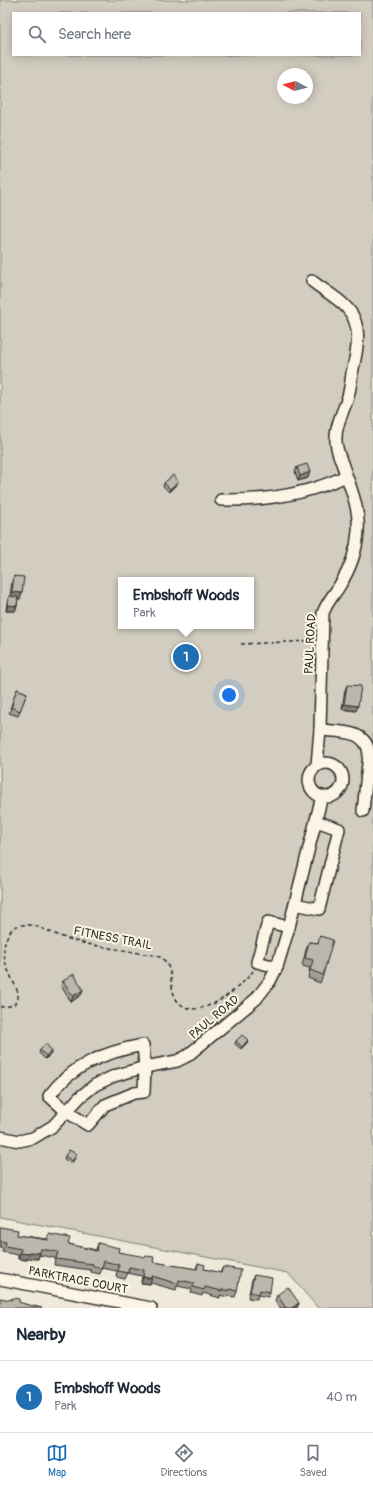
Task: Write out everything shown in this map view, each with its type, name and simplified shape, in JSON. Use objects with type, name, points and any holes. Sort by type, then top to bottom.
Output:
[{"type":"street","name":"PAUL ROAD","points":[[0,1137],[19,1141],[33,1138],[53,1126],[95,1085],[114,1076],[145,1067],[177,1061],[187,1056],[256,999],[270,981],[277,967],[289,927],[322,796],[313,790],[309,782],[311,771],[317,766],[320,730],[321,641],[325,608],[326,603],[340,586],[349,569],[359,530],[357,512],[336,446],[337,426],[348,398],[358,344],[358,333],[347,307],[312,282]]},
{"type":"street","points":[[221,500],[265,499],[301,493],[346,476]]},
{"type":"street","points":[[320,730],[356,735],[363,739],[369,747],[363,811]]},
{"type":"street","points":[[317,766],[322,763],[332,764],[337,767],[342,777],[342,782],[337,792],[333,795],[322,796]]},
{"type":"street","points":[[295,904],[319,909],[338,829],[316,821]]},
{"type":"street","points":[[277,967],[258,962],[268,922],[289,927]]},
{"type":"street","points":[[143,1046],[145,1067],[144,1092],[134,1093],[105,1105],[88,1124],[67,1112],[49,1096],[59,1084],[77,1070],[96,1059],[126,1048],[143,1046]]},
{"type":"street","name":"PARKTRACE COURT","points":[[0,1278],[127,1306],[151,1308]]},
{"type":"path","points":[[241,644],[321,641]]},
{"type":"path","name":"FITNESS TRAIL","points":[[0,1007],[14,1004],[18,999],[18,995],[5,960],[4,948],[9,934],[17,926],[31,926],[72,939],[160,957],[166,962],[169,968],[172,991],[176,999],[183,1005],[190,1008],[207,1006],[229,994],[243,983],[258,962]]},
{"type":"shaded area","points":[[0,0],[373,0],[373,1308],[318,1308],[288,1273],[0,1217]]},
{"type":"building","points":[[307,464],[310,472],[300,476],[297,467]]},
{"type":"building","points":[[173,475],[178,482],[170,489],[164,483]]},
{"type":"building","points":[[14,576],[24,577],[22,593],[12,592]]},
{"type":"building","points":[[9,596],[18,597],[17,606],[8,605]]},
{"type":"building","points":[[347,685],[361,686],[358,706],[344,704]]},
{"type":"building","points":[[17,689],[27,693],[20,711],[11,707]]},
{"type":"building","points":[[320,936],[333,940],[323,975],[310,970],[313,960],[305,958],[309,942],[318,943]]},
{"type":"building","points":[[74,974],[83,990],[73,996],[63,981]]},
{"type":"building","points":[[242,1035],[248,1040],[242,1047],[236,1041]]},
{"type":"building","points":[[46,1044],[52,1051],[46,1056],[40,1050]]},
{"type":"building","points":[[69,1150],[77,1154],[72,1161],[65,1156]]},
{"type":"building","points":[[0,1227],[18,1230],[17,1235],[48,1240],[49,1234],[70,1238],[68,1244],[97,1251],[98,1243],[119,1248],[118,1252],[154,1257],[153,1262],[197,1269],[198,1263],[205,1265],[204,1269],[221,1273],[223,1267],[241,1270],[237,1291],[222,1289],[222,1291],[205,1287],[204,1290],[193,1287],[194,1283],[179,1280],[178,1284],[152,1276],[152,1278],[143,1277],[144,1270],[129,1267],[128,1273],[118,1271],[119,1265],[104,1261],[102,1268],[93,1266],[93,1264],[56,1259],[58,1252],[41,1249],[40,1253],[20,1253],[21,1249],[5,1246],[6,1242],[0,1241]]},
{"type":"building","points":[[254,1275],[272,1278],[270,1292],[260,1290],[259,1294],[250,1292]]},
{"type":"building","points":[[288,1287],[299,1303],[292,1308],[286,1308],[277,1295]]},
{"type":"building","points":[[0,1298],[11,1300],[12,1298],[19,1299],[19,1302],[42,1308],[0,1308]]},
{"type":"place","name":"Embshoff Woods","points":[[186,657]]}]
